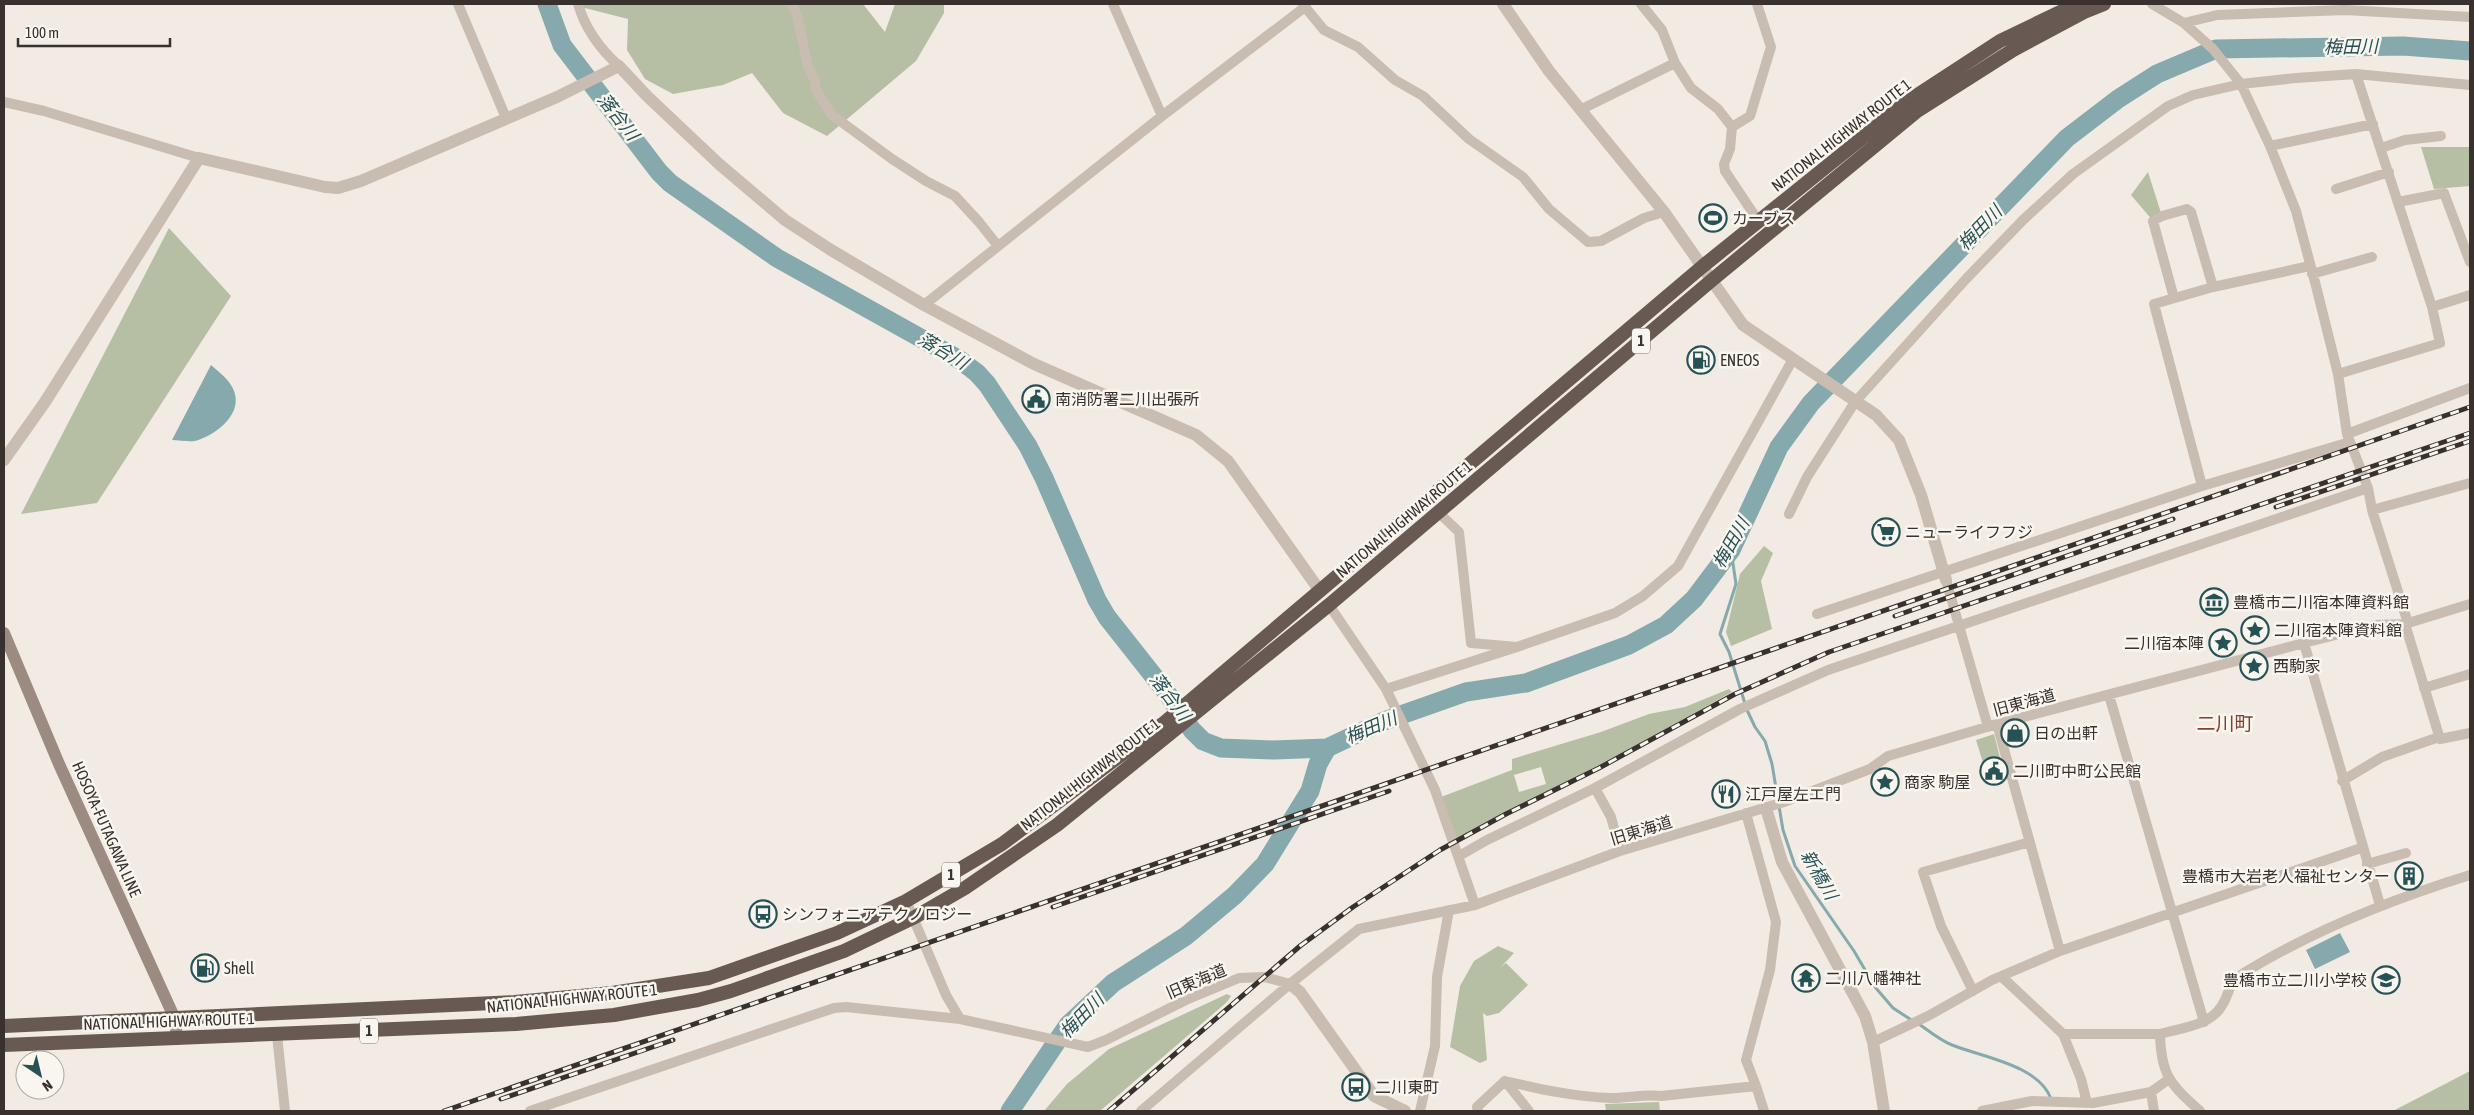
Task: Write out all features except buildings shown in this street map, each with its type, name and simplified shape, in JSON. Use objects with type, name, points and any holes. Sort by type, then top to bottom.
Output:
[{"type":"highway","name":"NATIONAL HIGHWAY ROUTE 1","points":[[1195,705],[1320,591],[1703,266],[1908,101],[2000,41],[2077,4]]},
{"type":"highway","name":"NATIONAL HIGHWAY ROUTE 1","points":[[4,1045],[516,1024],[614,1015],[698,1000],[844,951],[915,917],[964,888],[1057,825],[1169,726],[1329,605],[1712,280],[1917,111],[2013,50],[2084,12],[2104,4]]},
{"type":"highway","name":"NATIONAL HIGHWAY ROUTE 1","points":[[4,1026],[515,1002],[612,993],[710,978],[837,933],[906,902],[1002,844],[1169,726]]},
{"type":"main road","name":"HOSOYA-FUTAGAWA LINE","points":[[4,633],[59,764],[175,1019],[177,1039]]},
{"type":"street","points":[[458,4],[506,118]]},
{"type":"street","points":[[578,4],[593,37],[604,53],[619,66],[646,96],[719,164],[785,220],[831,250],[924,305],[1034,364],[1196,436],[1228,462],[1320,591]]},
{"type":"street","points":[[792,4],[797,15],[808,67],[815,81],[816,90],[832,115],[892,160],[926,182],[955,196],[998,246]]},
{"type":"street","points":[[1113,4],[1162,116]]},
{"type":"street","points":[[1641,4],[1662,30],[1675,63],[1691,88],[1718,109],[1732,127],[1730,149],[1724,164],[1724,171],[1759,222]]},
{"type":"street","points":[[1732,127],[1750,116],[1771,47],[1757,4]]},
{"type":"street","points":[[2152,4],[2186,25],[2213,49],[2238,81],[2270,146],[2296,211],[2338,374],[2348,438],[2368,488],[2372,510],[2440,739]]},
{"type":"street","points":[[924,305],[1304,5],[1324,30],[1358,47],[1396,80],[1423,96],[1469,139],[1524,177],[1549,209],[1588,242],[1601,241],[1644,218],[1664,212]]},
{"type":"street","points":[[1508,5],[1549,71],[1664,212],[1743,325],[1851,400],[1876,414],[1899,440],[1921,496],[1958,624],[1993,725],[2030,842],[2060,951]]},
{"type":"street","points":[[2186,25],[2217,15],[2345,10],[2470,17]]},
{"type":"street","points":[[1580,110],[1675,63]]},
{"type":"street","points":[[4,102],[44,111],[199,158],[338,188],[361,181],[564,93],[619,66]]},
{"type":"street","points":[[2338,374],[2440,343],[2432,307],[2356,74]]},
{"type":"street","points":[[1789,514],[1807,477],[1851,400],[2023,220],[2073,174],[2168,106],[2193,95],[2238,81],[2356,74],[2470,85]]},
{"type":"street","points":[[2270,146],[2373,124]]},
{"type":"street","points":[[2381,148],[2405,140],[2441,136]]},
{"type":"street","points":[[4,460],[45,402],[199,158]]},
{"type":"street","points":[[2336,188],[2389,172]]},
{"type":"street","points":[[2398,202],[2444,192],[2470,262]]},
{"type":"street","points":[[2174,298],[2153,221],[2162,216],[2187,209],[2191,212],[2213,287]]},
{"type":"street","points":[[2202,486],[2154,304],[2213,287],[2372,257]]},
{"type":"street","points":[[2432,307],[2470,295]]},
{"type":"street","points":[[1386,691],[1615,613],[1644,596],[1678,566],[1797,361]]},
{"type":"street","points":[[1817,614],[1945,576],[2202,486],[2348,438],[2470,388]]},
{"type":"street","points":[[2372,510],[2470,483]]},
{"type":"street","points":[[1460,856],[1487,840],[1594,788],[1740,709],[1828,670],[1958,624],[2368,488]]},
{"type":"street","points":[[1438,512],[1459,532],[1471,643],[1517,647]]},
{"type":"street","name":"旧東海道","points":[[530,1111],[834,1008],[846,1007],[960,1019],[1088,1046],[1106,1040],[1186,1000],[1239,978],[1265,977],[1290,984],[1359,929],[1475,906],[1620,851],[1784,802],[1870,769],[1888,756],[1993,725],[2304,643],[2375,625],[2406,624],[2470,604]]},
{"type":"street","points":[[1329,605],[1386,691],[1418,752],[1435,790],[1460,856],[1475,906]]},
{"type":"street","points":[[2304,643],[2342,781],[2380,905]]},
{"type":"street","points":[[2424,688],[2470,674]]},
{"type":"street","points":[[2109,695],[2170,912],[2204,1022]]},
{"type":"street","points":[[2342,781],[2382,758],[2436,738],[2440,739],[2470,733]]},
{"type":"street","points":[[1594,788],[1611,817],[1620,851]]},
{"type":"street","points":[[1770,807],[1782,862],[1865,1016],[1873,1042],[1884,1111]]},
{"type":"street","points":[[1746,813],[1776,922],[1770,970],[1746,1060],[1764,1111]]},
{"type":"street","points":[[1973,991],[1942,926],[1923,872],[2030,842]]},
{"type":"street","points":[[1873,1042],[1992,980],[2060,951],[2362,848]]},
{"type":"street","points":[[2367,864],[2406,853]]},
{"type":"street","points":[[2063,1034],[2160,1034],[2204,1022],[2221,1008],[2232,981],[2246,971],[2380,905],[2470,875]]},
{"type":"street","points":[[906,902],[915,917],[946,995],[960,1019]]},
{"type":"street","points":[[1420,1111],[1435,1046],[1437,977],[1449,910]]},
{"type":"street","points":[[2002,977],[2063,1034],[2081,1079],[2087,1103]]},
{"type":"street","points":[[1141,1111],[1290,984],[1300,992],[1374,1096],[1405,1111]]},
{"type":"street","points":[[2160,1034],[2161,1057],[2169,1079],[2200,1111]]},
{"type":"street","points":[[277,1035],[285,1111]]},
{"type":"street","points":[[1982,1111],[2014,1103],[2040,1105],[2087,1103],[2151,1092],[2169,1079]]},
{"type":"street","points":[[1505,1081],[1577,1095],[1613,1098],[1647,1094],[1661,1096],[1756,1086]]},
{"type":"street","points":[[1478,1111],[1477,1107],[1505,1081]]},
{"type":"street","points":[[1505,1081],[1529,1111]]},
{"type":"street","points":[[2151,1092],[2154,1111]]},
{"type":"green space","points":[[569,4],[863,4],[885,32],[895,4],[944,4],[944,13],[916,61],[827,136],[783,113],[752,73],[723,85],[673,94],[645,79],[627,50],[628,19]]},
{"type":"green space","points":[[2421,147],[2470,147],[2470,186],[2434,189]]},
{"type":"green space","points":[[2148,172],[2162,216],[2153,221],[2131,195]]},
{"type":"green space","points":[[169,228],[231,296],[97,503],[21,514]]},
{"type":"green space","points":[[1764,546],[1773,553],[1761,581],[1772,629],[1731,646],[1726,632],[1740,574]]},
{"type":"green space","points":[[1729,689],[1732,692],[1630,749],[1456,839],[1441,797],[1512,770],[1512,759],[1601,732],[1649,714],[1685,707]],"holes":[[[1541,767],[1546,784],[1519,792],[1514,775]]]},
{"type":"green space","points":[[1994,734],[2001,762],[1984,766],[1976,740]]},
{"type":"green space","points":[[1498,946],[1514,953],[1501,967],[1506,963],[1528,985],[1499,1013],[1487,1016],[1483,1013],[1487,1060],[1480,1063],[1450,1047],[1460,986],[1474,961]]},
{"type":"green space","points":[[1227,994],[1231,996],[1227,1002],[1100,1111],[1044,1111],[1067,1084],[1109,1049]]},
{"type":"green space","points":[[2470,1071],[2470,1111],[2393,1111]]},
{"type":"green space","points":[[1659,1102],[1660,1111],[1606,1111],[1605,1104]]},
{"type":"water","points":[[211,365],[221,373],[232,387],[236,400],[235,408],[226,422],[211,434],[195,441],[172,440]]},
{"type":"water","points":[[2340,933],[2350,952],[2315,969],[2306,950]]},
{"type":"waterway","name":"落合川","points":[[547,4],[562,45],[659,172],[670,183],[777,258],[960,360],[977,373],[987,384],[1028,446],[1044,478],[1097,600],[1107,617],[1167,693],[1192,730],[1203,741],[1221,748],[1274,750],[1327,748]]},
{"type":"waterway","name":"梅田川","points":[[1010,1111],[1068,1025],[1113,983],[1186,936],[1235,895],[1265,864],[1310,791],[1318,764],[1327,748],[1384,721],[1466,692],[1526,683],[1629,645],[1666,625],[1694,599],[1731,550],[1779,447],[1811,403],[2067,138],[2118,99],[2157,74],[2216,49],[2403,46],[2470,51]]},
{"type":"waterway","name":"新橋川","points":[[1731,550],[1736,584],[1720,634],[1729,652],[1747,710],[1755,727],[1765,741],[1772,764],[1783,830],[1795,866],[1854,951],[1875,987],[1893,1008],[1913,1021]]},
{"type":"waterway","name":"新橋川","points":[[1919,1024],[1952,1045],[1993,1058],[2022,1070],[2045,1087],[2051,1099]]},
{"type":"railway","points":[[444,1111],[2470,407]]},
{"type":"railway","points":[[1109,1111],[1300,946],[1353,907],[1440,850],[1506,814],[1599,768],[1735,694],[1829,652],[2470,433]]},
{"type":"railway","points":[[2276,507],[2470,441]]},
{"type":"railway","points":[[1895,616],[2173,519]]},
{"type":"railway","points":[[1053,907],[1389,791]]},
{"type":"railway","points":[[501,1099],[673,1040]]},
{"type":"place","name":"カーブス","points":[[1713,218]]},
{"type":"place","name":"ENEOS","points":[[1701,360]]},
{"type":"place","name":"南消防署二川出張所","points":[[1036,399]]},
{"type":"place","name":"ニューライフフジ","points":[[1886,532]]},
{"type":"place","name":"豊橋市二川宿本陣資料館","points":[[2214,602]]},
{"type":"place","name":"二川宿本陣資料館","points":[[2255,630]]},
{"type":"place","name":"二川宿本陣","points":[[2223,643]]},
{"type":"place","name":"西駒家","points":[[2254,666]]},
{"type":"place","name":"日の出軒","points":[[2015,733]]},
{"type":"place","name":"二川町中町公民館","points":[[1994,771]]},
{"type":"place","name":"商家 駒屋","points":[[1885,782]]},
{"type":"place","name":"江戸屋左エ門","points":[[1726,794]]},
{"type":"place","name":"豊橋市大岩老人福祉センター","points":[[2409,876]]},
{"type":"place","name":"シンフォニアテクノロジー","points":[[763,914]]},
{"type":"place","name":"Shell","points":[[205,968]]},
{"type":"place","name":"二川八幡神社","points":[[1806,978]]},
{"type":"place","name":"豊橋市立二川小学校","points":[[2386,980]]},
{"type":"place","name":"二川東町","points":[[1356,1087]]},
{"type":"district","name":"二川町","points":[[2225,723]]}]
